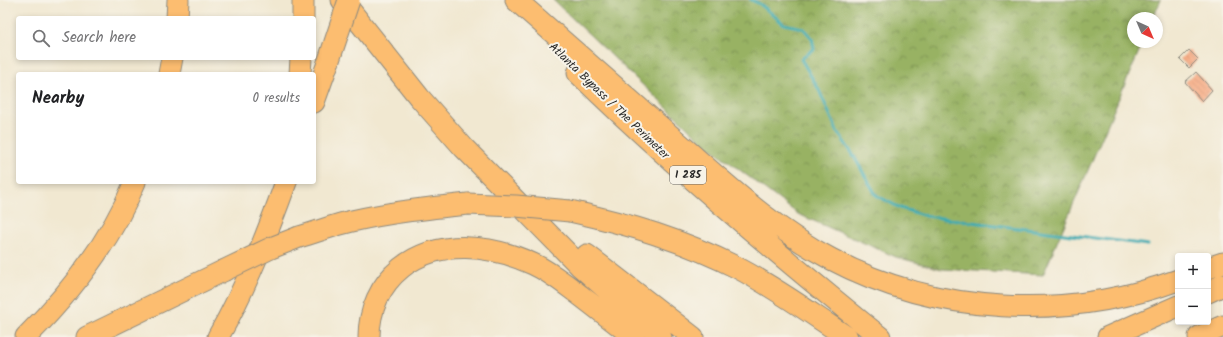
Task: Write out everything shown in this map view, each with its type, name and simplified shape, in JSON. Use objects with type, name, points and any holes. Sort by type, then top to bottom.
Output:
[{"type":"highway","points":[[177,16],[178,0]]},
{"type":"highway","points":[[303,0],[303,16]]},
{"type":"highway","points":[[342,0],[419,98],[510,196],[579,265],[661,337]]},
{"type":"highway","points":[[316,96],[349,0]]},
{"type":"highway","name":"Atlanta Bypass / The Perimeter","points":[[507,0],[585,79],[700,186],[771,248],[880,337]]},
{"type":"highway","points":[[516,0],[750,204],[797,239],[830,258],[877,280],[941,298],[993,305],[1028,306],[1067,305],[1108,300],[1175,281]]},
{"type":"highway","points":[[170,72],[172,60]]},
{"type":"highway","points":[[300,72],[301,60]]},
{"type":"highway","points":[[26,337],[62,299],[91,261],[111,230],[134,184]]},
{"type":"highway","points":[[218,337],[249,276],[265,239],[284,184]]},
{"type":"highway","points":[[510,196],[693,337]]},
{"type":"highway","points":[[87,337],[271,248],[299,237],[351,221],[422,208],[468,204],[516,206],[570,211],[645,230],[710,254],[764,283],[847,337]]},
{"type":"highway","points":[[369,337],[374,305],[378,295],[391,277],[405,265],[425,254],[445,248],[486,250],[510,255],[534,264],[556,277],[634,337]]},
{"type":"highway","points":[[1211,267],[1223,263]]},
{"type":"highway","points":[[1211,291],[1223,285]]},
{"type":"highway","points":[[1211,305],[1223,299]]},
{"type":"highway","points":[[1108,337],[1175,307]]},
{"type":"highway","points":[[1140,337],[1175,321]]},
{"type":"highway","points":[[1200,337],[1223,326]]},
{"type":"green space","points":[[553,0],[1161,0],[1156,12],[1127,12],[1127,48],[1140,48],[1043,275],[942,269],[896,257],[798,214],[704,143]]},
{"type":"building","points":[[1189,50],[1198,59],[1189,68],[1180,59]]},
{"type":"building","points":[[1196,72],[1212,90],[1202,101],[1185,82]]},
{"type":"waterway","points":[[751,0],[760,4],[784,24],[803,28],[812,38],[814,49],[801,59],[818,88],[838,133],[852,153],[876,195],[900,208],[926,216],[1148,245]]}]
